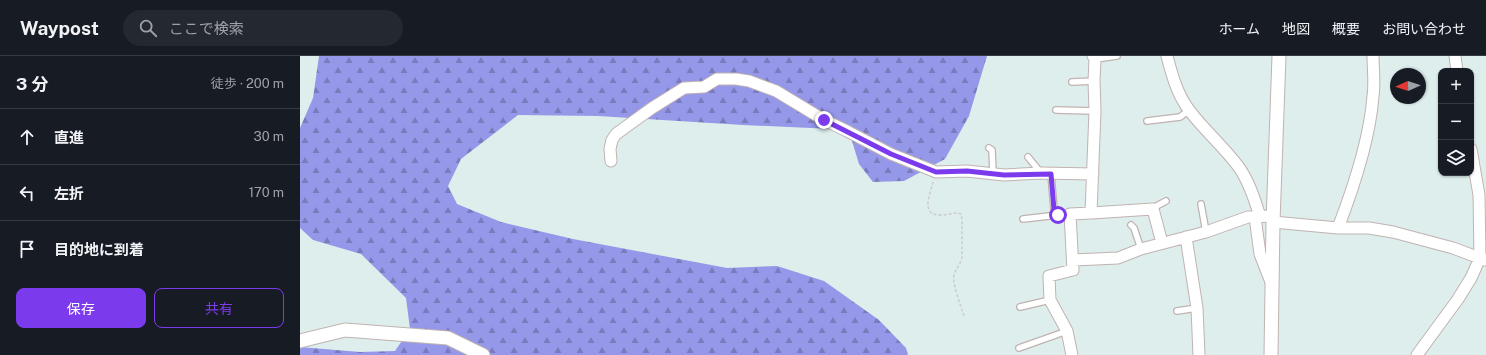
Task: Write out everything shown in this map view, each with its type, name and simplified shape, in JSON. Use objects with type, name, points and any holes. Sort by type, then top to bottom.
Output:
[{"type":"street","points":[[1168,56],[1179,93],[1189,110],[1225,149],[1239,168],[1265,218],[1272,286],[1271,355]]},
{"type":"street","points":[[1272,286],[1260,254],[1265,218],[1279,56]]},
{"type":"street","points":[[1338,228],[1347,205],[1367,135],[1374,95],[1373,56]]},
{"type":"street","points":[[1455,56],[1457,68]]},
{"type":"street","points":[[1091,213],[1096,111],[1094,58]]},
{"type":"street","points":[[611,161],[610,149],[612,140],[616,134],[652,108],[684,88],[704,86],[717,79],[736,79],[749,81],[776,91],[824,120],[891,154],[936,172],[967,171],[1004,175],[1093,174]]},
{"type":"street","points":[[1417,355],[1436,331],[1483,259],[1479,195],[1474,166]]},
{"type":"street","points":[[1072,355],[1067,331],[1050,300],[1049,276],[1073,270],[1070,214],[1153,209],[1162,243]]},
{"type":"street","points":[[1073,260],[1118,258],[1141,249],[1206,232],[1248,217],[1338,228],[1369,228],[1393,232],[1453,248],[1483,259]]},
{"type":"street","points":[[1186,237],[1197,308],[1199,355]]},
{"type":"street","points":[[300,341],[346,330],[448,338],[483,355]]},
{"type":"lane","points":[[1094,58],[1117,56]]},
{"type":"lane","points":[[1072,82],[1094,81]]},
{"type":"lane","points":[[1056,110],[1096,111]]},
{"type":"lane","points":[[1147,121],[1180,117],[1189,110]]},
{"type":"lane","points":[[989,148],[992,150],[993,174]]},
{"type":"lane","points":[[1028,157],[1046,174],[1054,210],[1058,215]]},
{"type":"lane","points":[[1151,210],[1166,200]]},
{"type":"lane","points":[[1201,204],[1206,232]]},
{"type":"lane","points":[[1023,219],[1070,214]]},
{"type":"lane","points":[[1131,225],[1134,228],[1141,249]]},
{"type":"lane","points":[[1020,307],[1050,300]]},
{"type":"lane","points":[[1177,311],[1197,308]]},
{"type":"lane","points":[[1019,348],[1067,331]]},
{"type":"path","points":[[936,172],[927,206],[929,210],[941,215],[958,212],[961,214],[962,218],[962,257],[955,273],[954,280],[964,316]]},
{"type":"green space","points":[[319,56],[987,56],[969,116],[945,159],[904,181],[873,182],[859,164],[848,128],[833,129],[743,125],[598,116],[518,115],[461,159],[448,186],[457,204],[501,222],[573,239],[727,268],[777,266],[824,281],[879,320],[906,348],[908,355],[300,355],[300,347],[360,352],[395,351],[410,329],[406,298],[361,254],[313,240],[300,228],[300,128],[313,98]]},
{"type":"route","points":[[824,120],[891,154],[936,172],[967,171],[1004,175],[1041,173],[1051,174],[1054,210],[1058,215]]}]
